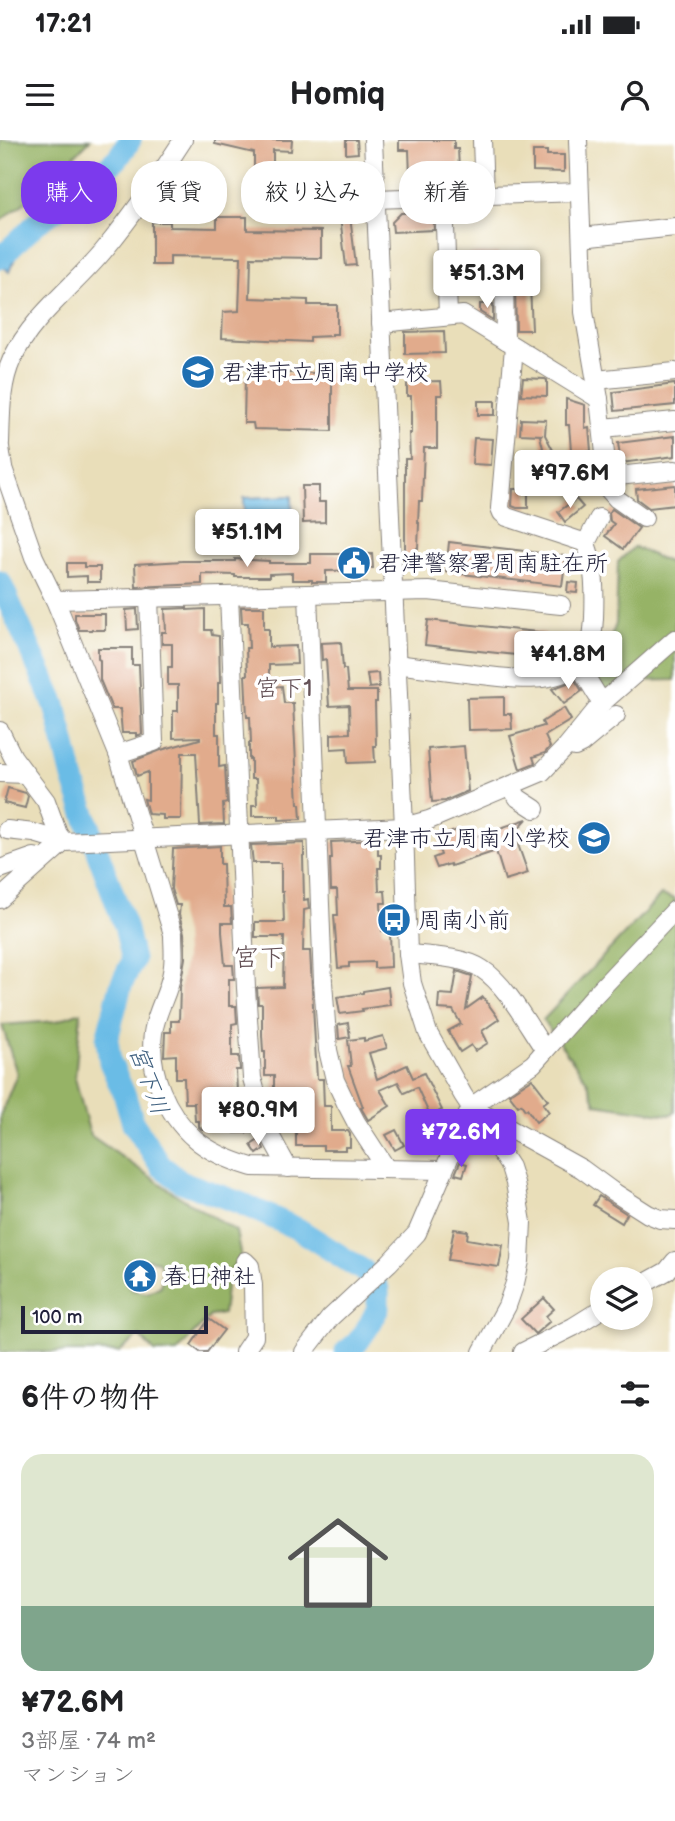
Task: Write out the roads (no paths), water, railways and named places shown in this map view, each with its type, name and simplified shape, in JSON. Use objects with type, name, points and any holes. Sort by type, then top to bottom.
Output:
[{"type":"street","points":[[183,140],[160,176],[106,248],[80,278],[51,304],[26,334],[11,361],[1,396],[0,445],[3,468],[34,557],[55,600],[118,754],[173,934],[172,974],[157,1013],[152,1035],[153,1062],[159,1086],[169,1108],[181,1125],[213,1152],[252,1167],[443,1170]]},
{"type":"street","points":[[373,140],[374,161]]},
{"type":"street","points":[[482,140],[483,161]]},
{"type":"street","points":[[578,140],[584,312],[599,399],[609,490],[617,499],[645,518]]},
{"type":"street","points":[[495,195],[579,192]]},
{"type":"street","points":[[377,224],[408,954],[412,983],[428,1033],[510,1167],[522,1222],[520,1261],[515,1283],[507,1306],[482,1352]]},
{"type":"street","points":[[445,224],[448,316]]},
{"type":"street","points":[[582,237],[675,226]]},
{"type":"street","points":[[504,278],[510,344],[500,508],[507,517],[586,543]]},
{"type":"street","points":[[381,323],[463,314],[599,399]]},
{"type":"street","points":[[596,380],[675,372]]},
{"type":"street","points":[[603,428],[675,421]]},
{"type":"street","points":[[608,477],[675,470]]},
{"type":"street","points":[[396,664],[518,680],[555,675],[578,664],[588,650],[593,635],[594,578],[586,543],[599,518]]},
{"type":"street","points":[[55,600],[428,591],[561,605]]},
{"type":"street","points":[[308,594],[323,993],[328,1050],[335,1080],[345,1101],[386,1168]]},
{"type":"street","points":[[229,596],[252,1079],[271,1137],[288,1168]]},
{"type":"street","points":[[118,754],[154,742],[149,597]]},
{"type":"street","points":[[7,830],[34,833],[69,842],[404,827],[429,820],[541,772],[567,746],[602,703],[675,639]]},
{"type":"street","points":[[578,664],[602,703]]},
{"type":"street","points":[[567,746],[575,747],[581,744],[616,715]]},
{"type":"street","points":[[0,731],[13,757],[46,801],[58,834],[69,842]]},
{"type":"street","points":[[0,773],[25,774]]},
{"type":"street","points":[[510,786],[518,798],[535,809]]},
{"type":"street","points":[[0,899],[44,859],[69,842]]},
{"type":"street","points":[[0,869],[34,857],[44,859]]},
{"type":"street","points":[[304,1352],[330,1318],[389,1263],[416,1233],[471,1107],[533,1064],[675,910]]},
{"type":"street","points":[[408,954],[439,957],[481,968],[501,986],[545,1050]]},
{"type":"street","points":[[471,1107],[582,1168],[648,1214],[660,1219],[675,1220]]},
{"type":"street","points":[[241,1345],[254,1336],[253,1285],[250,1266],[244,1261]]},
{"type":"street","points":[[653,1279],[667,1271],[675,1261]]},
{"type":"street","points":[[523,1352],[590,1316]]},
{"type":"water","points":[[9,241],[18,251],[9,272],[0,266],[0,245]]},
{"type":"water","points":[[292,496],[293,538],[244,539],[244,498]]},
{"type":"waterway","name":"宮下川","points":[[0,258],[37,223],[91,186],[118,158],[130,140]]},
{"type":"waterway","name":"宮下川","points":[[0,582],[55,705],[73,778],[125,926],[133,960],[121,985],[107,1039],[110,1062],[133,1123],[161,1166],[182,1182],[240,1203],[298,1229],[364,1271],[378,1289],[378,1308],[357,1343],[346,1352]]},
{"type":"place","name":"君津市立周南中学校","points":[[198,372]]},
{"type":"place","name":"君津警察署周南駐在所","points":[[354,563]]},
{"type":"place","name":"君津市立周南小学校","points":[[594,838]]},
{"type":"place","name":"周南小前","points":[[394,920]]},
{"type":"place","name":"春日神社","points":[[140,1276]]},
{"type":"district","name":"宮下1","points":[[284,688]]},
{"type":"district","name":"宮下","points":[[259,957]]}]
